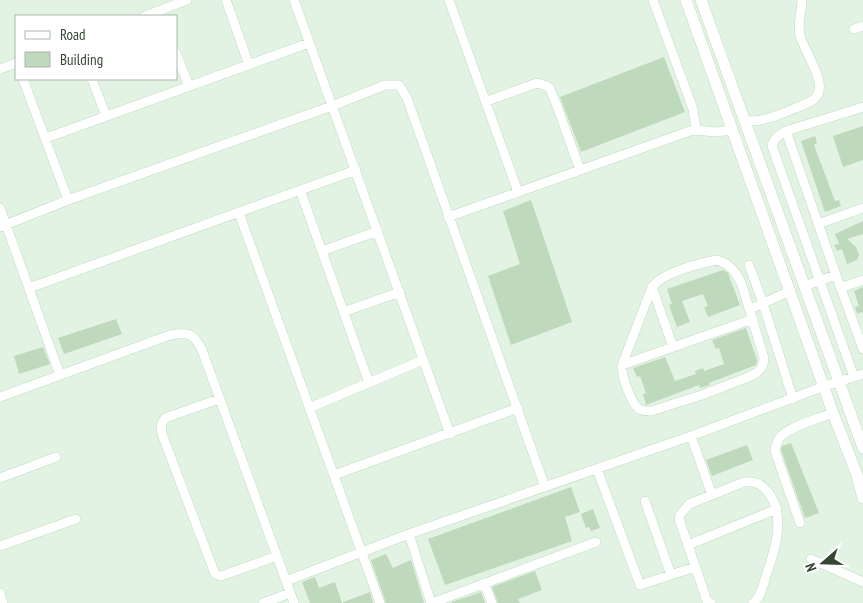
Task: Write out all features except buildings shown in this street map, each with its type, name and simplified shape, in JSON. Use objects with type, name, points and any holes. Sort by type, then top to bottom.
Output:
[{"type":"street","points":[[162,13],[187,0]]},
{"type":"street","points":[[226,0],[249,65]]},
{"type":"street","points":[[294,0],[450,434]]},
{"type":"street","points":[[449,0],[518,192]]},
{"type":"street","points":[[653,0],[693,109],[696,130]]},
{"type":"street","points":[[686,0],[825,386],[833,413],[859,472],[863,498]]},
{"type":"street","points":[[701,0],[863,448]]},
{"type":"street","points":[[744,121],[761,121],[778,116],[808,103],[817,96],[820,86],[818,76],[800,35],[802,0]]},
{"type":"street","points":[[854,29],[863,26]]},
{"type":"street","points":[[46,138],[309,43]]},
{"type":"street","points":[[178,58],[188,86]]},
{"type":"street","points":[[0,68],[15,63]]},
{"type":"street","points":[[24,80],[68,200]]},
{"type":"street","points":[[92,80],[106,116]]},
{"type":"street","points":[[486,101],[537,83],[546,86],[550,89],[557,106],[580,170]]},
{"type":"street","points":[[3,226],[68,200],[332,106],[385,85],[399,86],[407,98],[545,487]]},
{"type":"street","points":[[286,581],[409,534],[691,436],[858,375],[820,280],[772,146],[774,140],[786,131],[863,107]]},
{"type":"street","points":[[448,217],[696,130],[715,132],[733,130]]},
{"type":"street","points":[[786,131],[863,349]]},
{"type":"street","points":[[29,288],[356,170]]},
{"type":"street","points":[[300,190],[369,383]]},
{"type":"street","points":[[0,208],[3,226],[29,288],[60,375]]},
{"type":"street","points":[[818,224],[863,208]]},
{"type":"street","points":[[239,213],[380,603]]},
{"type":"street","points":[[322,251],[378,231]]},
{"type":"street","points":[[716,260],[723,262],[738,275],[750,309],[764,358],[763,366],[759,372],[697,396],[650,411],[642,410],[634,404],[622,374],[622,365],[652,287],[658,280],[707,262],[716,260]]},
{"type":"street","points":[[748,265],[763,303],[793,399]]},
{"type":"street","points":[[804,286],[836,275]]},
{"type":"street","points":[[840,288],[863,280]]},
{"type":"street","points":[[652,287],[672,347]]},
{"type":"street","points":[[750,309],[790,291]]},
{"type":"street","points":[[344,312],[400,292]]},
{"type":"street","points":[[622,365],[753,319]]},
{"type":"street","points":[[0,397],[170,335],[189,334],[196,338],[294,603]]},
{"type":"street","points":[[309,408],[423,360]]},
{"type":"street","points":[[220,399],[165,418],[161,425],[162,434],[215,574],[217,576],[224,575],[276,556]]},
{"type":"street","points":[[334,475],[518,408]]},
{"type":"street","points":[[800,523],[775,451],[776,443],[780,436],[791,430],[833,413]]},
{"type":"street","points":[[691,436],[712,494]]},
{"type":"street","points":[[0,478],[56,457]]},
{"type":"street","points":[[597,469],[640,585],[695,567]]},
{"type":"street","points":[[711,603],[707,602],[680,515],[688,504],[744,482],[752,482],[764,487],[771,496],[776,509],[778,528],[762,587],[757,600],[753,603]]},
{"type":"street","points":[[645,501],[671,575]]},
{"type":"street","points":[[688,545],[776,509]]},
{"type":"street","points":[[0,546],[76,519]]},
{"type":"street","points":[[409,534],[432,603],[596,542]]},
{"type":"street","points":[[811,559],[863,582]]},
{"type":"street","points":[[484,583],[492,603]]},
{"type":"street","points":[[0,593],[3,603]]},
{"type":"street","points":[[263,603],[290,593]]}]
